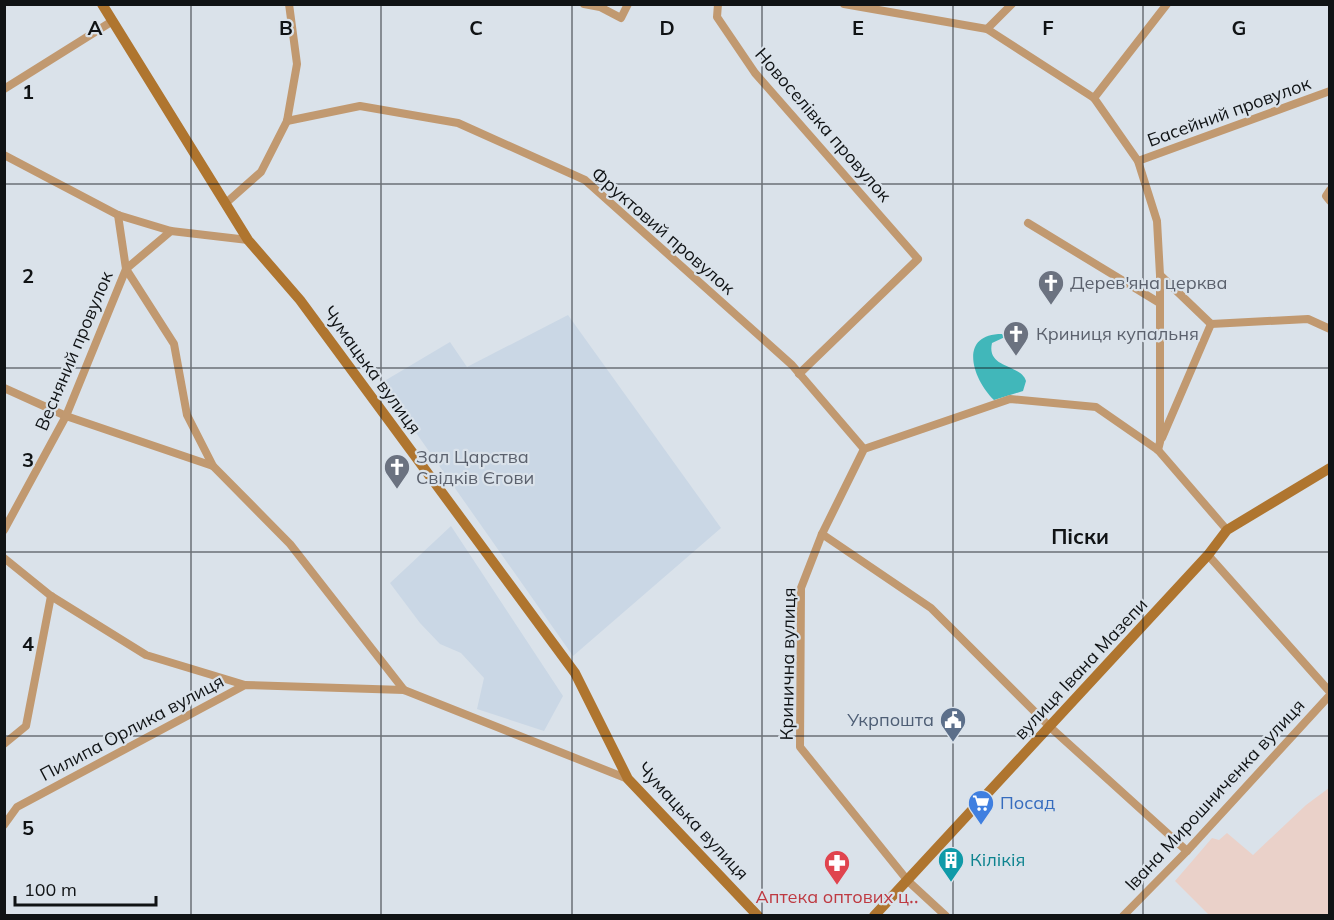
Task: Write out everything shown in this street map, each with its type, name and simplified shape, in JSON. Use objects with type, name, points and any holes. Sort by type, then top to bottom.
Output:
[{"type":"street","name":"Чумацька вулиця","points":[[102,4],[111,22],[248,240],[300,300],[575,673],[628,779],[758,915]]},
{"type":"street","points":[[226,203],[261,172],[287,121],[297,64],[289,4]]},
{"type":"street","points":[[584,4],[600,7],[621,18],[628,4]]},
{"type":"street","name":"Новоселівка провулок","points":[[718,4],[717,17],[754,73],[918,259],[799,374]]},
{"type":"street","points":[[844,4],[987,29],[1094,98],[1138,161],[1157,221],[1160,274],[1158,303],[1159,446]]},
{"type":"street","points":[[987,29],[1012,4]]},
{"type":"street","points":[[1094,98],[1167,4]]},
{"type":"street","points":[[4,89],[111,22]]},
{"type":"street","name":"Басейний провулок","points":[[1138,161],[1329,91]]},
{"type":"street","name":"Фруктовий провулок","points":[[287,121],[360,106],[458,123],[585,180],[792,365],[864,449]]},
{"type":"street","points":[[4,155],[118,215],[171,231],[248,240]]},
{"type":"street","points":[[1329,190],[1326,196],[1329,201]]},
{"type":"street","points":[[118,215],[126,269],[174,344],[187,416],[213,466],[290,544],[404,690]]},
{"type":"street","points":[[1028,223],[1158,303]]},
{"type":"street","name":"Весняний провулок","points":[[4,530],[66,416],[126,269],[171,231]]},
{"type":"street","points":[[1160,274],[1211,324],[1308,319],[1329,329]]},
{"type":"street","points":[[1159,446],[1211,324]]},
{"type":"street","points":[[4,388],[66,416],[213,466]]},
{"type":"street","points":[[864,449],[1010,399],[1096,407],[1159,446],[1227,530]]},
{"type":"street","name":"Кринична вулиця","points":[[864,449],[822,534],[801,588],[800,747],[908,881],[945,915]]},
{"type":"street","name":"вулиця Івана Мазепи","points":[[874,915],[908,881],[1208,555],[1227,530],[1329,468]]},
{"type":"street","points":[[822,534],[931,608],[1050,727],[1187,851]]},
{"type":"street","points":[[1208,555],[1329,694]]},
{"type":"street","points":[[4,558],[51,596],[146,655],[245,685]]},
{"type":"street","points":[[4,744],[26,726],[51,596]]},
{"type":"street","name":"Пилипа Орлика вулиця","points":[[4,825],[18,807],[245,685],[404,690],[628,779]]},
{"type":"street","name":"Івана Мирошниченка вулиця","points":[[1123,915],[1187,851],[1329,694]]},
{"type":"shaded area","points":[[568,315],[721,528],[573,656],[381,383],[450,342],[467,367]]},
{"type":"shaded area","points":[[451,526],[563,696],[544,731],[477,709],[484,678],[461,653],[440,644],[420,623],[390,583]]},
{"type":"shaded area","points":[[1329,788],[1329,915],[1209,915],[1175,881],[1212,838],[1219,840],[1227,833],[1253,855],[1306,805]]},
{"type":"water","points":[[1002,334],[1005,337],[992,343],[994,358],[1018,372],[1026,381],[1023,391],[994,400],[986,391],[975,370],[974,350],[979,342],[988,336]]},
{"type":"place","name":"Дерев'яна церква","points":[[1051,306]]},
{"type":"place","name":"Криниця купальня","points":[[1016,357]]},
{"type":"place","name":"Зал Царства Свідків Єгови","points":[[397,490]]},
{"type":"place","name":"Укрпошта","points":[[953,743]]},
{"type":"place","name":"Посад","points":[[981,826]]},
{"type":"place","name":"Кілікія","points":[[951,883]]},
{"type":"place","name":"Аптека оптових ц‥","points":[[837,886]]},
{"type":"district","name":"Піски","points":[[1080,537]]}]
